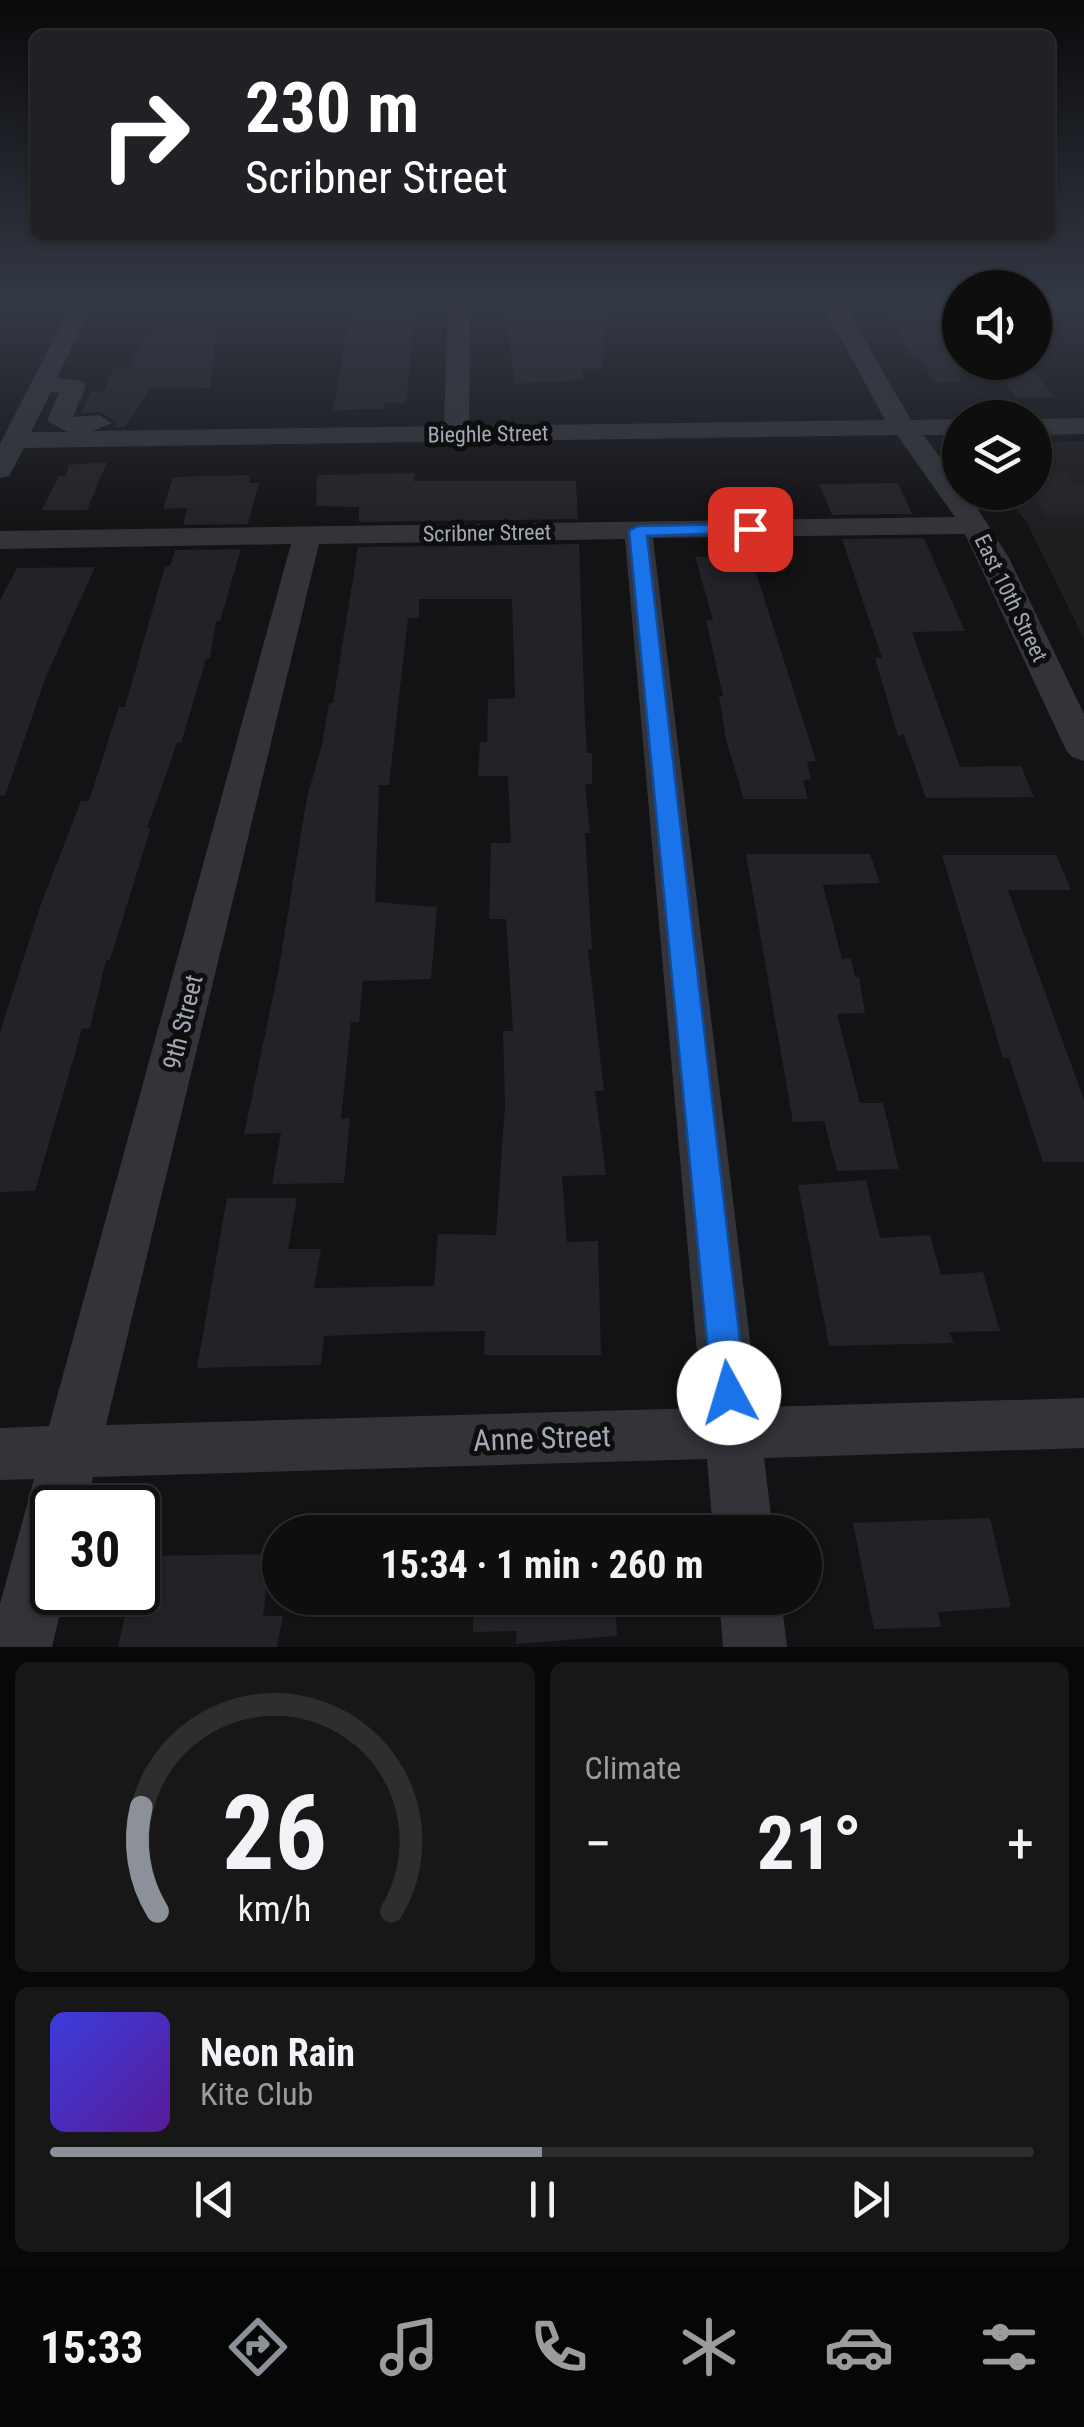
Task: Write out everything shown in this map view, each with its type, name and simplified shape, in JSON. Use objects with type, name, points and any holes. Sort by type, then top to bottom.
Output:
[{"type":"street","points":[[7,451],[45,378]]},
{"type":"street","points":[[456,435],[457,378]]},
{"type":"street","name":"East 10th Street","points":[[875,378],[903,427],[974,525],[1084,750]]},
{"type":"street","points":[[41,385],[74,386],[59,420],[66,424],[164,422]]},
{"type":"street","name":"Bieghle Street","points":[[7,451],[456,435],[942,427]]},
{"type":"street","points":[[1052,427],[1084,427]]},
{"type":"street","name":"Scribner Street","points":[[0,540],[974,525]]},
{"type":"street","points":[[638,531],[741,1515]]},
{"type":"street","name":"9th Street","points":[[62,1485],[308,536]]},
{"type":"street","name":"Anne Street","points":[[0,1454],[1084,1423]]},
{"type":"street","points":[[20,1647],[30,1608]]},
{"type":"street","points":[[752,1615],[755,1647]]},
{"type":"shaded area","points":[[1084,441],[1084,639],[1027,523],[1017,510],[1052,510],[1052,442]]},
{"type":"building","points":[[109,378],[211,378],[210,388],[150,389],[125,427],[112,427],[116,422],[101,412],[81,413],[91,392],[103,392]]},
{"type":"building","points":[[339,378],[409,378],[406,403],[384,403],[383,409],[333,410]]},
{"type":"building","points":[[513,378],[583,380],[514,384]]},
{"type":"building","points":[[931,378],[960,380],[934,383]]},
{"type":"building","points":[[1004,380],[1041,380],[1054,397],[1017,398]]},
{"type":"building","points":[[107,462],[87,510],[42,510],[59,476],[66,476],[69,465]]},
{"type":"building","points":[[415,473],[413,481],[576,481],[578,519],[359,522],[359,507],[316,506],[317,475]]},
{"type":"building","points":[[1052,473],[1067,473],[1075,486],[1084,486],[1084,517],[1046,517],[1042,510],[1052,510]]},
{"type":"building","points":[[250,475],[249,483],[259,483],[248,524],[183,525],[187,508],[163,509],[173,477]]},
{"type":"building","points":[[898,483],[912,514],[832,515],[819,484]]},
{"type":"building","points":[[924,538],[965,631],[912,632],[960,767],[1021,766],[1034,797],[926,798],[904,735],[898,736],[875,658],[882,658],[842,539]]},
{"type":"building","points":[[579,544],[585,722],[587,753],[592,753],[592,784],[585,784],[590,833],[585,833],[592,949],[588,949],[604,1091],[595,1091],[606,1175],[562,1176],[567,1242],[598,1241],[601,1355],[484,1355],[485,1331],[425,1332],[324,1336],[321,1365],[197,1368],[227,1198],[297,1198],[288,1249],[321,1249],[314,1288],[434,1286],[438,1234],[496,1235],[505,1105],[503,1031],[513,1031],[506,919],[489,919],[491,843],[511,843],[508,776],[478,776],[480,742],[487,742],[488,699],[515,698],[512,599],[419,599],[419,618],[408,618],[389,785],[379,785],[375,902],[437,907],[431,979],[363,981],[359,1022],[351,1022],[341,1119],[350,1118],[344,1183],[272,1184],[281,1133],[244,1134],[278,973],[307,797],[329,703],[333,703],[358,547]]},
{"type":"building","points":[[241,549],[220,621],[216,621],[210,658],[206,659],[181,743],[177,743],[147,828],[151,827],[110,960],[106,960],[90,1028],[82,1029],[35,1191],[0,1192],[0,1032],[41,904],[81,801],[89,801],[119,707],[125,707],[165,566],[170,566],[175,550]]},
{"type":"building","points":[[695,557],[751,557],[816,761],[807,762],[811,779],[803,780],[808,799],[744,799],[726,740],[719,696],[723,696],[706,620],[713,620]]},
{"type":"building","points":[[95,567],[45,679],[5,796],[0,795],[0,600],[17,568]]},
{"type":"building","points":[[746,854],[870,854],[880,883],[823,885],[842,959],[851,958],[855,977],[859,977],[865,1013],[837,1014],[860,1103],[883,1103],[899,1169],[837,1171],[824,1121],[793,1122]]},
{"type":"building","points":[[942,855],[1056,855],[1071,890],[1008,890],[1084,1100],[1084,1162],[1043,1162],[1009,1058],[1003,1058]]},
{"type":"building","points":[[866,1180],[880,1238],[930,1235],[941,1275],[983,1272],[1000,1331],[949,1332],[954,1343],[829,1346],[798,1185]]},
{"type":"building","points":[[990,1518],[1011,1607],[938,1612],[941,1627],[874,1629],[853,1523]]},
{"type":"building","points":[[262,1554],[262,1615],[283,1616],[277,1647],[118,1647],[125,1615],[160,1615],[160,1556]]},
{"type":"building","points":[[474,1615],[616,1615],[617,1636],[516,1644],[517,1631],[473,1632]]},
{"type":"route","points":[[729,1393],[638,531],[750,529]]}]
